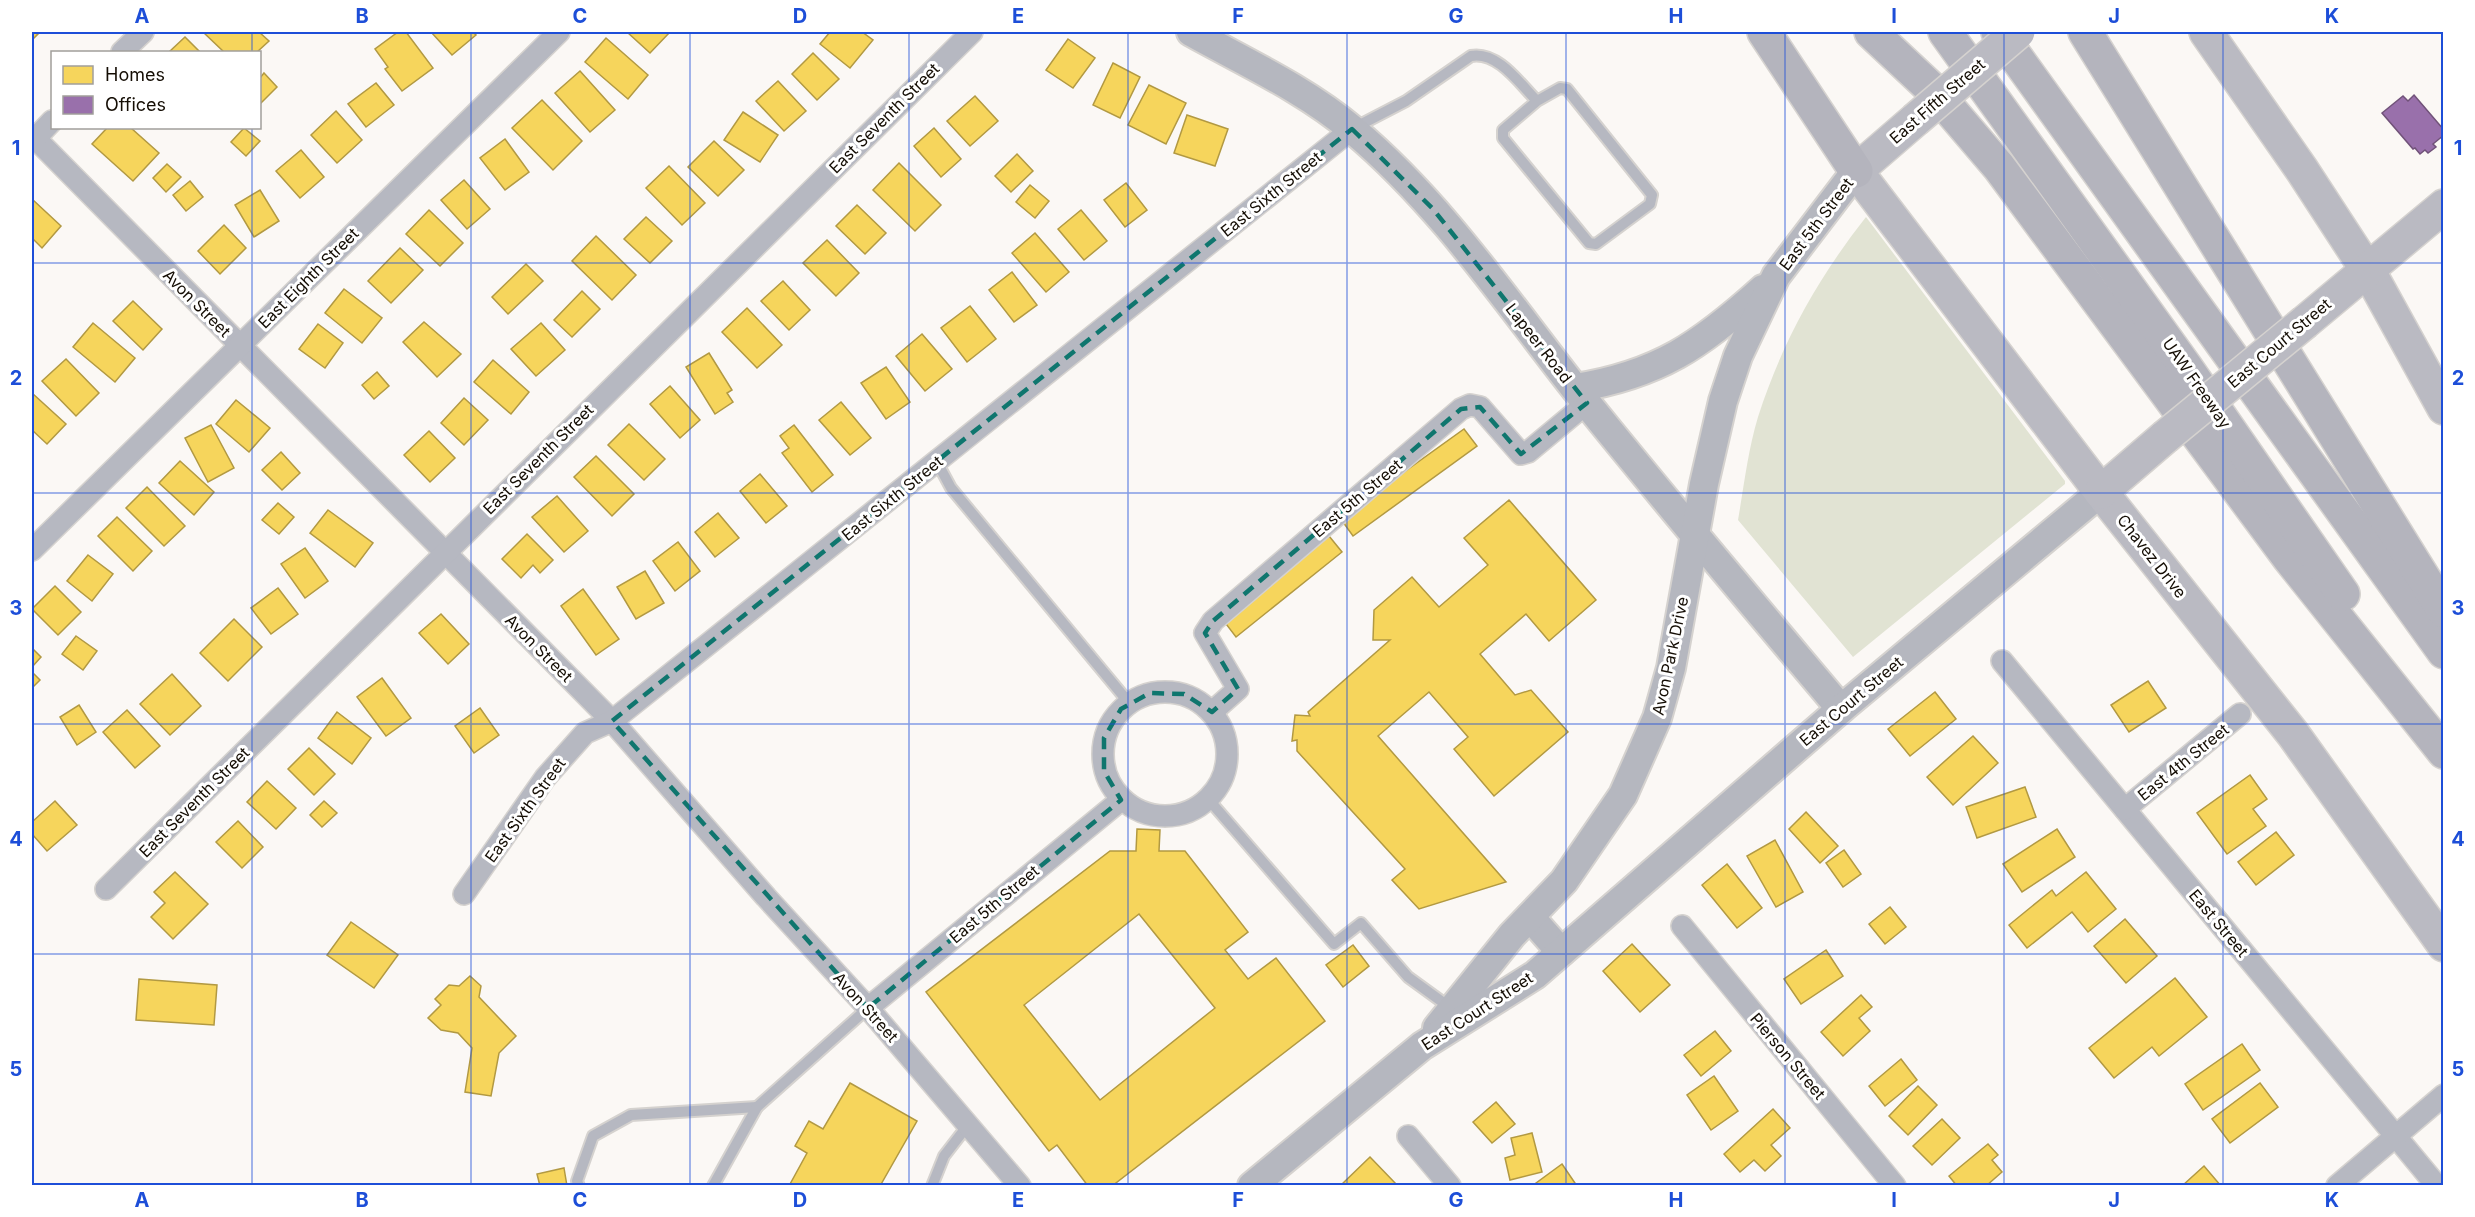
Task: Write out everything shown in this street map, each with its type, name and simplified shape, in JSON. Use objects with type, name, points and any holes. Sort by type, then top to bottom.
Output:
[{"type":"highway","points":[[1764,32],[1856,171]]},
{"type":"highway","points":[[1871,32],[1934,91],[1999,167],[2289,558],[2444,752]]},
{"type":"highway","name":"UAW Freeway","points":[[1946,32],[2185,366],[2444,738]]},
{"type":"highway","points":[[1998,32],[2444,652]]},
{"type":"highway","points":[[2085,32],[2444,611]]},
{"type":"main road","name":"Lapeer Road","points":[[1191,32],[1315,102],[1352,129],[1433,209],[1694,534],[1841,709]]},
{"type":"main road","name":"East Fifth Street","points":[[1856,171],[2018,32]]},
{"type":"main road","points":[[2206,32],[2367,270],[2444,408]]},
{"type":"main road","name":"East 5th Street","points":[[1776,276],[1856,171]]},
{"type":"main road","name":"Chavez Drive","points":[[1856,171],[2101,492],[2293,734],[2444,945]]},
{"type":"main road","name":"East Court Street","points":[[1252,1185],[1422,1046],[1535,975],[1841,709],[2444,206]]},
{"type":"main road","points":[[1581,395],[1641,373],[1681,353],[1721,327],[1776,276]]},
{"type":"main road","name":"Avon Park Drive","points":[[1422,1046],[1530,916],[1564,881],[1623,795],[1640,759],[1657,718],[1671,668],[1694,534],[1723,401],[1738,356],[1776,276]]},
{"type":"main road","points":[[1530,916],[1561,952]]},
{"type":"street","points":[[123,51],[144,32]]},
{"type":"street","name":"East Eighth Street","points":[[32,550],[559,32]]},
{"type":"street","name":"East Seventh Street","points":[[106,889],[972,32]]},
{"type":"street","points":[[33,138],[51,122]]},
{"type":"street","name":"East Sixth Street","points":[[464,894],[545,778],[585,733],[612,721],[1352,129]]},
{"type":"street","name":"Avon Street","points":[[33,138],[612,721],[766,897],[868,1008],[968,1125],[1012,1183]]},
{"type":"street","name":"East 5th Street","points":[[1212,712],[1238,689],[1205,633],[1213,621],[1461,409],[1470,405],[1480,407],[1521,454],[1528,452],[1581,395]]},
{"type":"street","name":"East Street","points":[[2002,661],[2437,1185]]},
{"type":"street","points":[[1150,693],[1184,694],[1212,712],[1227,740],[1227,751],[1226,772],[1209,800],[1181,816],[1149,816],[1121,800],[1104,771],[1104,738],[1121,709],[1150,693]]},
{"type":"street","name":"East 4th Street","points":[[2125,809],[2240,714]]},
{"type":"street","name":"East 5th Street","points":[[868,1008],[1121,800]]},
{"type":"street","name":"Pierson Street","points":[[1682,926],[1895,1185]]},
{"type":"street","points":[[2337,1185],[2444,1095]]},
{"type":"street","points":[[1408,1136],[1450,1185]]},
{"type":"lane","points":[[1352,129],[1406,100],[1471,56],[1492,57],[1537,101]]},
{"type":"lane","points":[[1560,88],[1567,90],[1652,195],[1650,204],[1596,244],[1589,243],[1503,138],[1503,130],[1537,101],[1560,88]]},
{"type":"lane","points":[[937,462],[951,488],[1130,704]]},
{"type":"lane","points":[[1209,800],[1334,944],[1361,923],[1408,977],[1452,1009]]},
{"type":"lane","points":[[713,1185],[757,1107],[868,1008]]},
{"type":"lane","points":[[579,1185],[577,1181],[592,1136],[632,1115],[757,1107]]},
{"type":"lane","points":[[932,1185],[944,1156],[968,1125]]},
{"type":"highlighted area","points":[[1352,129],[1433,209],[1587,403],[1521,454],[1480,407],[1461,409],[1213,621],[1205,633],[1238,689],[1212,712],[1184,694],[1150,693],[1121,709],[1104,738],[1104,771],[1121,800],[868,1008],[612,721]]},
{"type":"green space","points":[[1866,217],[2065,484],[1853,657],[1738,520],[1758,417],[1778,363],[1817,287]]},
{"type":"building: Homes","points":[[32,32],[38,34],[32,40]]},
{"type":"building: Homes","points":[[203,32],[259,32],[269,41],[258,51],[223,51]]},
{"type":"building: Homes","points":[[398,32],[406,32],[433,68],[402,91],[385,69],[388,67],[375,49]]},
{"type":"building: Homes","points":[[431,32],[473,32],[476,35],[452,55]]},
{"type":"building: Homes","points":[[627,32],[670,32],[650,53]]},
{"type":"building: Homes","points":[[830,32],[862,32],[873,40],[850,68],[820,44]]},
{"type":"building: Homes","points":[[185,37],[199,51],[170,51]]},
{"type":"building: Homes","points":[[606,38],[648,75],[628,99],[585,62]]},
{"type":"building: Homes","points":[[1068,39],[1095,58],[1073,88],[1046,70]]},
{"type":"building: Homes","points":[[813,53],[839,79],[817,100],[792,74]]},
{"type":"building: Homes","points":[[1113,63],[1140,77],[1120,118],[1093,105]]},
{"type":"building: Homes","points":[[580,71],[615,110],[590,132],[555,93]]},
{"type":"building: Homes","points":[[264,73],[277,87],[261,103],[261,77]]},
{"type":"building: Homes","points":[[778,81],[806,111],[784,131],[756,101]]},
{"type":"building: Homes","points":[[376,83],[394,105],[366,127],[348,104]]},
{"type":"building: Homes","points":[[1149,85],[1186,103],[1166,144],[1128,125]]},
{"type":"building: Homes","points":[[975,96],[998,121],[970,146],[947,121]]},
{"type":"building: Homes","points":[[542,100],[582,141],[553,170],[512,128]]},
{"type":"building: Homes","points":[[336,111],[362,140],[337,163],[311,135]]},
{"type":"building: Homes","points":[[743,112],[778,135],[760,162],[724,140]]},
{"type":"building: Homes","points":[[1187,115],[1228,129],[1215,166],[1174,153]]},
{"type":"building: Homes","points":[[934,128],[961,159],[941,177],[914,146]]},
{"type":"building: Homes","points":[[106,129],[132,129],[159,153],[133,181],[92,144]]},
{"type":"building: Homes","points":[[243,129],[260,141],[246,156],[231,142]]},
{"type":"building: Homes","points":[[505,139],[529,172],[505,190],[480,158]]},
{"type":"building: Homes","points":[[714,141],[744,170],[718,196],[688,167]]},
{"type":"building: Homes","points":[[301,150],[324,177],[300,198],[276,171]]},
{"type":"building: Homes","points":[[1017,154],[1033,171],[1011,192],[995,176]]},
{"type":"building: Homes","points":[[899,163],[941,205],[915,231],[873,190]]},
{"type":"building: Homes","points":[[167,164],[181,177],[166,192],[153,178]]},
{"type":"building: Homes","points":[[669,166],[705,203],[682,225],[646,188]]},
{"type":"building: Homes","points":[[464,180],[490,209],[467,229],[441,200]]},
{"type":"building: Homes","points":[[190,181],[203,197],[186,211],[173,195]]},
{"type":"building: Homes","points":[[1126,183],[1147,210],[1125,227],[1104,200]]},
{"type":"building: Homes","points":[[1030,185],[1049,201],[1035,218],[1016,202]]},
{"type":"building: Homes","points":[[260,190],[279,221],[254,237],[235,205]]},
{"type":"building: Homes","points":[[32,199],[61,226],[42,248],[32,238]]},
{"type":"building: Homes","points":[[857,205],[886,233],[865,254],[836,226]]},
{"type":"building: Homes","points":[[429,210],[463,243],[440,266],[406,234]]},
{"type":"building: Homes","points":[[1081,210],[1107,241],[1084,260],[1058,229]]},
{"type":"building: Homes","points":[[646,217],[672,241],[650,263],[624,239]]},
{"type":"building: Homes","points":[[224,225],[246,248],[220,274],[198,251]]},
{"type":"building: Homes","points":[[1035,233],[1069,272],[1046,292],[1012,253]]},
{"type":"building: Homes","points":[[596,236],[636,275],[612,300],[572,261]]},
{"type":"building: Homes","points":[[827,240],[859,273],[836,296],[803,263]]},
{"type":"building: Homes","points":[[400,248],[423,270],[391,303],[368,281]]},
{"type":"building: Homes","points":[[526,264],[543,281],[508,314],[492,297]]},
{"type":"building: Homes","points":[[1012,272],[1037,305],[1014,322],[989,290]]},
{"type":"building: Homes","points":[[783,281],[810,310],[789,330],[761,301]]},
{"type":"building: Homes","points":[[344,289],[382,318],[362,343],[325,313]]},
{"type":"building: Homes","points":[[582,291],[600,309],[572,337],[554,320]]},
{"type":"building: Homes","points":[[133,301],[162,329],[143,350],[113,321]]},
{"type":"building: Homes","points":[[970,306],[996,339],[967,362],[941,328]]},
{"type":"building: Homes","points":[[747,308],[782,345],[757,368],[722,332]]},
{"type":"building: Homes","points":[[424,322],[461,354],[437,377],[403,342]]},
{"type":"building: Homes","points":[[93,323],[135,358],[115,382],[73,347]]},
{"type":"building: Homes","points":[[541,323],[565,350],[536,376],[511,349]]},
{"type":"building: Homes","points":[[318,324],[343,343],[325,368],[299,349]]},
{"type":"building: Homes","points":[[922,334],[952,369],[925,391],[896,356]]},
{"type":"building: Homes","points":[[709,353],[732,390],[727,393],[733,402],[715,414],[686,367]]},
{"type":"building: Homes","points":[[66,359],[99,393],[76,416],[42,381]]},
{"type":"building: Homes","points":[[493,360],[529,392],[511,414],[474,382]]},
{"type":"building: Homes","points":[[886,367],[910,402],[886,419],[861,383]]},
{"type":"building: Homes","points":[[377,372],[389,386],[374,399],[362,385]]},
{"type":"building: Homes","points":[[670,386],[700,420],[680,438],[650,404]]},
{"type":"building: Homes","points":[[32,393],[66,424],[47,444],[32,430]]},
{"type":"building: Homes","points":[[464,398],[488,420],[464,445],[441,423]]},
{"type":"building: Homes","points":[[236,400],[270,428],[249,452],[216,424]]},
{"type":"building: Homes","points":[[841,402],[871,438],[850,455],[819,420]]},
{"type":"building: Homes","points":[[629,424],[665,459],[644,480],[608,445]]},
{"type":"building: Homes","points":[[211,425],[234,468],[208,482],[185,438]]},
{"type":"building: Homes","points":[[794,425],[833,475],[812,492],[782,453],[789,448],[780,436]]},
{"type":"building: Homes","points":[[1464,429],[1477,446],[1353,536],[1340,518]]},
{"type":"building: Homes","points":[[429,431],[455,458],[430,482],[404,455]]},
{"type":"building: Homes","points":[[281,452],[300,473],[282,490],[262,470]]},
{"type":"building: Homes","points":[[596,456],[634,494],[612,516],[574,477]]},
{"type":"building: Homes","points":[[180,461],[214,492],[194,515],[159,483]]},
{"type":"building: Homes","points":[[760,474],[787,506],[766,523],[740,491]]},
{"type":"building: Homes","points":[[147,487],[185,526],[164,546],[126,508]]},
{"type":"building: Homes","points":[[557,496],[588,531],[564,552],[532,517]]},
{"type":"building: Homes","points":[[1509,500],[1596,600],[1549,641],[1526,614],[1480,654],[1515,695],[1531,690],[1568,732],[1494,796],[1454,749],[1468,737],[1429,692],[1378,736],[1506,882],[1419,909],[1392,880],[1405,869],[1297,751],[1297,740],[1292,741],[1295,715],[1310,716],[1308,712],[1390,640],[1373,640],[1374,610],[1412,577],[1439,607],[1488,565],[1464,538]]},
{"type":"building: Homes","points":[[278,503],[294,517],[279,534],[262,520]]},
{"type":"building: Homes","points":[[328,510],[373,543],[355,567],[310,533]]},
{"type":"building: Homes","points":[[718,513],[739,538],[715,557],[695,532]]},
{"type":"building: Homes","points":[[117,517],[152,551],[133,571],[98,536]]},
{"type":"building: Homes","points":[[527,534],[553,560],[540,573],[533,565],[521,578],[502,559]]},
{"type":"building: Homes","points":[[1329,536],[1342,552],[1236,637],[1223,620]]},
{"type":"building: Homes","points":[[678,542],[700,571],[675,591],[653,561]]},
{"type":"building: Homes","points":[[305,548],[328,581],[305,598],[281,564]]},
{"type":"building: Homes","points":[[88,555],[113,574],[92,601],[67,581]]},
{"type":"building: Homes","points":[[645,571],[664,603],[636,619],[617,587]]},
{"type":"building: Homes","points":[[55,586],[81,612],[58,635],[32,609]]},
{"type":"building: Homes","points":[[278,588],[298,614],[271,634],[251,608]]},
{"type":"building: Homes","points":[[583,589],[619,639],[596,655],[561,606]]},
{"type":"building: Homes","points":[[441,614],[469,644],[448,664],[419,633]]},
{"type":"building: Homes","points":[[234,619],[262,647],[228,681],[200,653]]},
{"type":"building: Homes","points":[[76,636],[97,651],[83,670],[62,654]]},
{"type":"building: Homes","points":[[32,648],[41,657],[32,667]]},
{"type":"building: Homes","points":[[32,672],[40,680],[32,688]]},
{"type":"building: Homes","points":[[172,674],[201,706],[170,735],[140,704]]},
{"type":"building: Homes","points":[[382,678],[411,718],[386,736],[357,697]]},
{"type":"building: Homes","points":[[2148,681],[2166,708],[2129,732],[2111,705]]},
{"type":"building: Homes","points":[[1935,692],[1956,719],[1910,756],[1888,729]]},
{"type":"building: Homes","points":[[79,705],[96,732],[77,745],[60,717]]},
{"type":"building: Homes","points":[[480,708],[499,735],[474,753],[455,726]]},
{"type":"building: Homes","points":[[127,710],[160,746],[135,768],[103,732]]},
{"type":"building: Homes","points":[[337,712],[371,738],[352,764],[318,738]]},
{"type":"building: Homes","points":[[1973,736],[1998,763],[1953,805],[1927,777]]},
{"type":"building: Homes","points":[[309,748],[335,774],[314,795],[288,769]]},
{"type":"building: Homes","points":[[2250,775],[2267,799],[2253,809],[2266,826],[2227,854],[2197,813]]},
{"type":"building: Homes","points":[[267,781],[296,808],[276,829],[247,802]]},
{"type":"building: Homes","points":[[2025,787],[2036,817],[1977,838],[1966,807]]},
{"type":"building: Homes","points":[[55,801],[77,825],[47,851],[32,834],[32,822]]},
{"type":"building: Homes","points":[[324,801],[337,813],[322,827],[310,815]]},
{"type":"building: Homes","points":[[1806,812],[1838,846],[1820,863],[1789,829]]},
{"type":"building: Homes","points":[[238,821],[263,847],[242,868],[216,842]]},
{"type":"building: Homes","points":[[1137,829],[1160,830],[1159,851],[1185,851],[1248,932],[1225,950],[1248,979],[1276,958],[1325,1021],[1112,1186],[1088,1186],[1057,1145],[1049,1151],[926,992],[1110,851],[1136,851]],"holes":[[[1139,914],[1215,1008],[1100,1100],[1024,1005]]]},
{"type":"building: Homes","points":[[2057,829],[2075,857],[2022,892],[2003,864]]},
{"type":"building: Homes","points":[[2276,832],[2294,855],[2256,885],[2238,862]]},
{"type":"building: Homes","points":[[1775,840],[1803,892],[1776,907],[1747,856]]},
{"type":"building: Homes","points":[[1844,850],[1861,874],[1843,887],[1826,863]]},
{"type":"building: Homes","points":[[1727,864],[1762,908],[1737,928],[1702,885]]},
{"type":"building: Homes","points":[[175,872],[208,904],[173,939],[151,917],[165,903],[154,892]]},
{"type":"building: Homes","points":[[2086,872],[2116,909],[2088,932],[2072,912],[2027,948],[2009,925],[2052,890],[2056,896]]},
{"type":"building: Homes","points":[[1890,907],[1906,927],[1885,944],[1869,924]]},
{"type":"building: Homes","points":[[2125,919],[2157,956],[2126,983],[2094,946]]},
{"type":"building: Homes","points":[[351,922],[398,955],[374,988],[327,955]]},
{"type":"building: Homes","points":[[1632,944],[1670,985],[1640,1012],[1603,971]]},
{"type":"building: Homes","points":[[1353,945],[1369,966],[1343,987],[1326,965]]},
{"type":"building: Homes","points":[[1826,950],[1843,976],[1801,1004],[1784,979]]},
{"type":"building: Homes","points":[[470,976],[481,986],[479,997],[516,1036],[499,1053],[491,1096],[465,1092],[472,1048],[458,1033],[441,1030],[428,1018],[441,1005],[435,999],[449,985],[459,986]]},
{"type":"building: Homes","points":[[2175,978],[2207,1017],[2159,1056],[2152,1047],[2114,1078],[2089,1048]]},
{"type":"building: Homes","points":[[139,979],[217,985],[214,1025],[136,1020]]},
{"type":"building: Homes","points":[[1861,995],[1872,1007],[1859,1018],[1870,1031],[1843,1056],[1821,1032]]},
{"type":"building: Homes","points":[[1715,1031],[1731,1051],[1701,1076],[1684,1055]]},
{"type":"building: Homes","points":[[2242,1044],[2260,1070],[2203,1110],[2185,1084]]},
{"type":"building: Homes","points":[[1901,1059],[1917,1080],[1885,1106],[1869,1086]]},
{"type":"building: Homes","points":[[1714,1076],[1738,1111],[1711,1130],[1687,1095]]},
{"type":"building: Homes","points":[[850,1083],[917,1121],[880,1186],[789,1186],[807,1153],[795,1146],[809,1121],[823,1129]]},
{"type":"building: Homes","points":[[2260,1083],[2278,1107],[2230,1143],[2212,1119]]},
{"type":"building: Homes","points":[[1918,1086],[1937,1105],[1908,1135],[1889,1116]]},
{"type":"building: Homes","points":[[1496,1102],[1515,1124],[1492,1143],[1473,1122]]},
{"type":"building: Homes","points":[[1773,1109],[1790,1128],[1771,1145],[1781,1156],[1765,1171],[1754,1160],[1740,1172],[1724,1154]]},
{"type":"building: Homes","points":[[1942,1119],[1960,1138],[1932,1165],[1913,1146]]},
{"type":"building: Homes","points":[[1532,1133],[1542,1172],[1510,1180],[1505,1158],[1515,1155],[1511,1138]]},
{"type":"building: Homes","points":[[1988,1144],[1998,1155],[1992,1160],[2002,1172],[1986,1186],[1957,1186],[1949,1176]]},
{"type":"building: Homes","points":[[1370,1157],[1397,1185],[1340,1186]]},
{"type":"building: Homes","points":[[1562,1164],[1577,1186],[1532,1186]]},
{"type":"building: Homes","points":[[2204,1166],[2221,1186],[2182,1186]]},
{"type":"building: Homes","points":[[564,1168],[567,1186],[540,1186],[537,1174]]},
{"type":"building: Offices","points":[[2414,95],[2444,130],[2444,135],[2433,144],[2436,147],[2428,153],[2425,150],[2420,154],[2415,148],[2413,149],[2382,113],[2403,96],[2408,101]]}]
